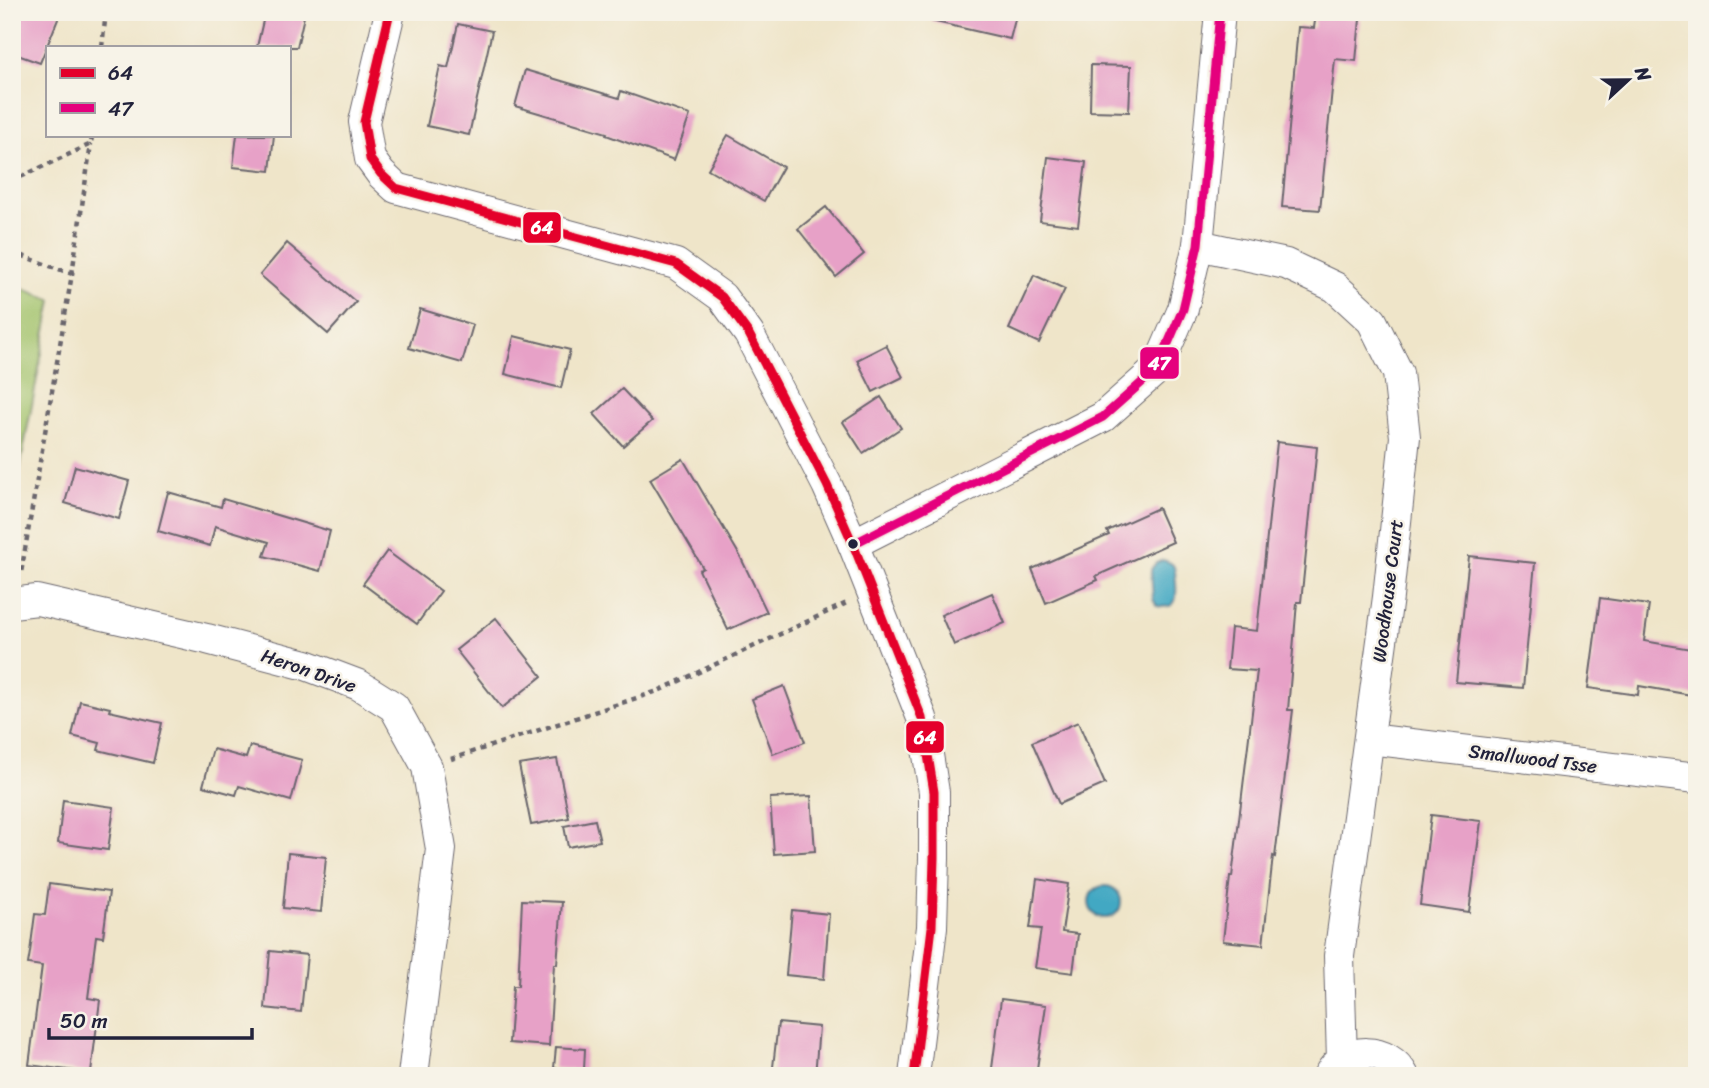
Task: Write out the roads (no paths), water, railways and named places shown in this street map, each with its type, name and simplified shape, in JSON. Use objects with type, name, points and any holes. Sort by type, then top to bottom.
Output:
[{"type":"street","points":[[390,12],[364,122],[370,159],[381,174],[396,188],[676,264],[722,297],[749,334],[827,485],[922,718],[934,792],[932,927],[915,1076]]},
{"type":"street","points":[[853,544],[1102,417],[1157,369],[1183,309],[1198,244],[1220,12]]},
{"type":"street","name":"Woodhouse Court","points":[[1198,244],[1286,264],[1335,287],[1372,321],[1398,373],[1405,437],[1388,597],[1339,956],[1335,1068]]},
{"type":"street","name":"Heron Drive","points":[[16,592],[37,600],[306,665],[359,685],[394,707],[427,767],[441,849],[413,1076]]},
{"type":"street","name":"Smallwood Tsse","points":[[1369,739],[1697,778]]},
{"type":"street","name":"Woodhouse Court","points":[[1335,1068],[1354,1054],[1367,1052],[1392,1060],[1404,1076]]},
{"type":"water","points":[[1163,560],[1174,567],[1176,588],[1175,602],[1164,607],[1157,606],[1153,599],[1151,569]]},
{"type":"water","points":[[1105,886],[1116,891],[1121,902],[1116,913],[1105,918],[1094,913],[1089,902],[1094,891]]}]
